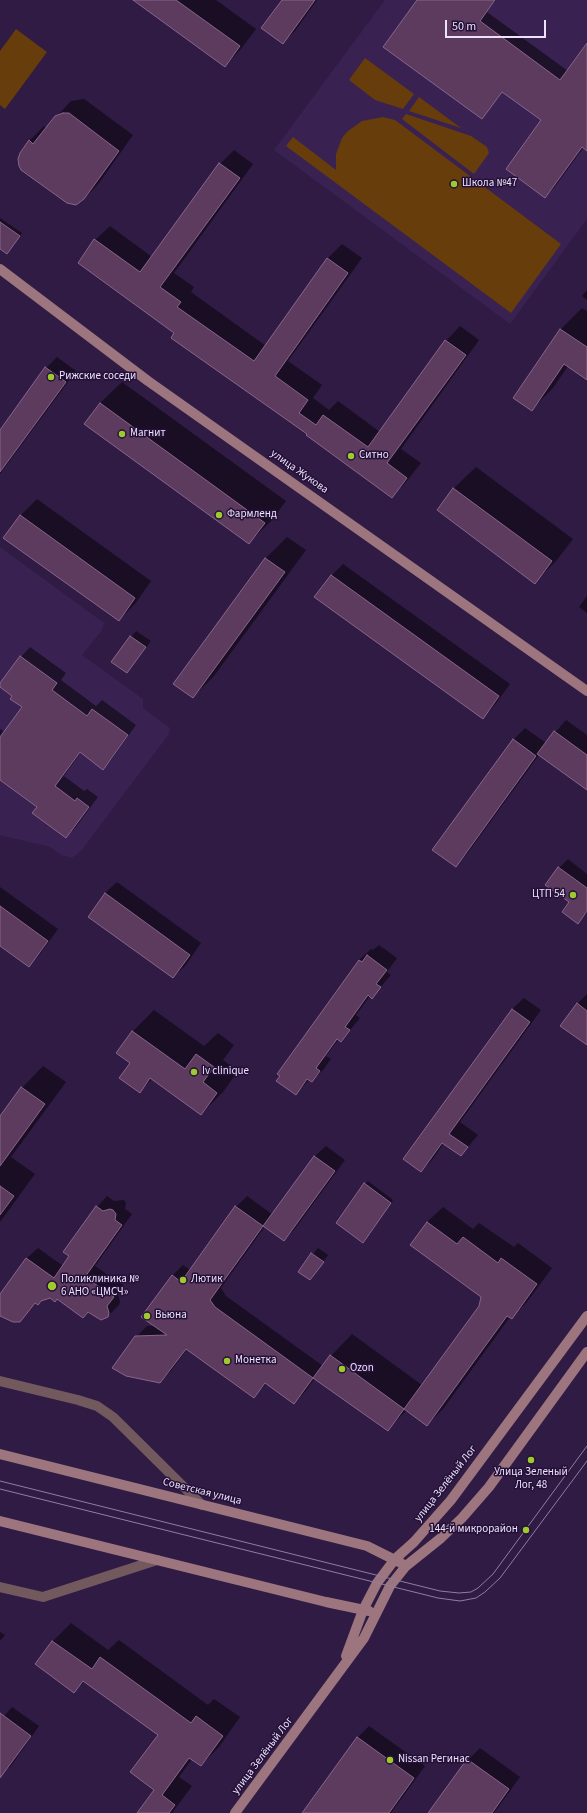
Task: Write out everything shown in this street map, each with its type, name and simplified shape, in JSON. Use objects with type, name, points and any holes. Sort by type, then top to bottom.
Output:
[{"type":"main road","name":"улица Жукова","points":[[0,269],[143,377],[587,691]]},
{"type":"main road","name":"улица Зелёный Лог","points":[[338,1674],[363,1610],[377,1583],[395,1559],[418,1537],[450,1500],[587,1316]]},
{"type":"main road","name":"улица Зелёный Лог","points":[[235,1813],[364,1638],[390,1586],[406,1566],[441,1538],[462,1518],[489,1487],[587,1352]]},
{"type":"main road","name":"Советская улица","points":[[0,1454],[367,1546],[395,1559],[406,1566]]},
{"type":"main road","points":[[0,1521],[326,1602],[363,1610],[378,1611]]},
{"type":"street","points":[[0,1381],[97,1406],[113,1417],[202,1505]]},
{"type":"street","points":[[0,1587],[43,1596],[157,1560]]},
{"type":"shaded area","name":"Школа №47","points":[[385,0],[587,0],[587,219],[510,324],[274,150]]},
{"type":"shaded area","points":[[16,29],[47,52],[5,109],[0,105],[0,51]]},
{"type":"shaded area","points":[[365,58],[414,94],[403,109],[375,100],[349,80]]},
{"type":"shaded area","points":[[419,97],[461,128],[409,111]]},
{"type":"shaded area","points":[[406,114],[471,136],[487,147],[489,153],[474,174],[402,119]]},
{"type":"shaded area","points":[[383,117],[395,120],[561,244],[511,313],[286,146],[293,137],[336,170],[336,154],[342,138],[348,131],[362,121]]},
{"type":"shaded area","points":[[0,547],[104,623],[102,630],[82,655],[143,699],[143,708],[170,728],[169,734],[81,851],[72,858],[61,855],[50,847],[0,835]]},
{"type":"building","points":[[133,0],[176,0],[240,46],[225,67]]},
{"type":"building","points":[[282,0],[315,0],[283,44],[261,28]]},
{"type":"building","points":[[417,0],[495,0],[480,21],[560,80],[587,43],[587,151],[582,147],[545,198],[506,169],[541,120],[502,92],[482,119],[383,47]]},
{"type":"building","points":[[63,113],[69,113],[119,151],[84,199],[76,205],[67,203],[21,170],[18,159],[20,153],[29,140],[33,144],[55,116]]},
{"type":"building","points":[[219,163],[240,178],[160,287],[181,302],[177,307],[254,361],[327,258],[348,273],[275,376],[308,400],[299,413],[316,425],[323,415],[368,447],[445,340],[466,355],[387,463],[407,478],[392,498],[306,435],[307,434],[171,338],[174,333],[78,263],[94,239],[140,272]]},
{"type":"building","points":[[0,222],[20,236],[7,254],[0,249]]},
{"type":"building","points":[[560,329],[587,347],[587,380],[564,364],[532,411],[513,398]]},
{"type":"building","points":[[45,367],[66,382],[0,472],[0,430]]},
{"type":"building","points":[[100,403],[265,523],[249,544],[84,424]]},
{"type":"building","points":[[453,488],[552,561],[535,584],[437,510]]},
{"type":"building","points":[[20,515],[135,598],[119,621],[3,538]]},
{"type":"building","points":[[265,558],[285,572],[193,698],[173,684]]},
{"type":"building","points":[[331,575],[499,696],[483,719],[314,597]]},
{"type":"building","points":[[130,636],[146,647],[127,673],[111,662]]},
{"type":"building","points":[[20,656],[57,683],[52,690],[87,716],[92,709],[128,735],[103,770],[80,752],[55,786],[75,801],[77,798],[89,807],[66,838],[32,813],[37,807],[0,780],[0,737],[22,707],[10,699],[12,696],[0,687],[0,683]]},
{"type":"building","points":[[554,731],[587,755],[587,790],[537,754]]},
{"type":"building","points":[[513,739],[536,756],[456,867],[432,850]]},
{"type":"building","name":"ЦТП 54","points":[[558,867],[587,888],[587,911],[578,924],[562,912],[569,902],[545,885]]},
{"type":"building","points":[[105,893],[190,955],[173,978],[88,917]]},
{"type":"building","points":[[0,906],[48,941],[29,967],[0,946]]},
{"type":"building","points":[[367,955],[387,970],[376,984],[381,987],[372,999],[368,995],[345,1027],[350,1030],[341,1042],[337,1039],[316,1068],[320,1071],[312,1082],[307,1079],[296,1095],[276,1081],[280,1076],[277,1074],[359,960],[362,962]]},
{"type":"building","points":[[577,1003],[587,1011],[587,1045],[560,1026]]},
{"type":"building","points":[[512,1009],[530,1022],[449,1134],[468,1147],[461,1156],[442,1143],[421,1172],[403,1159]]},
{"type":"building","points":[[132,1031],[185,1069],[196,1054],[214,1067],[203,1082],[217,1093],[201,1115],[150,1078],[140,1093],[119,1078],[130,1063],[116,1053]]},
{"type":"building","points":[[21,1087],[45,1104],[0,1166],[0,1116]]},
{"type":"building","points":[[314,1156],[335,1171],[284,1241],[263,1226]]},
{"type":"building","points":[[364,1183],[391,1203],[363,1243],[336,1223]]},
{"type":"building","points":[[0,1186],[14,1196],[0,1215]]},
{"type":"building","name":"Поликлиника № 6 АНО «ЦМСЧ»","points":[[96,1206],[103,1211],[110,1209],[113,1210],[116,1214],[115,1220],[122,1225],[85,1277],[114,1297],[107,1306],[109,1313],[108,1317],[101,1320],[88,1312],[83,1318],[57,1299],[55,1302],[50,1298],[41,1301],[38,1305],[35,1303],[20,1322],[13,1322],[0,1316],[0,1294],[26,1258],[54,1278],[69,1256],[63,1252]]},
{"type":"building","points":[[235,1206],[263,1226],[210,1300],[215,1307],[313,1378],[294,1404],[265,1383],[254,1398],[186,1349],[160,1383],[126,1376],[112,1368],[135,1336],[167,1335],[141,1317],[172,1275],[181,1282]]},
{"type":"building","points":[[427,1222],[457,1244],[463,1237],[498,1263],[501,1258],[537,1284],[512,1319],[507,1316],[427,1426],[404,1409],[479,1306],[481,1297],[410,1245]]},
{"type":"building","points":[[311,1253],[324,1262],[310,1280],[298,1272]]},
{"type":"building","points":[[330,1355],[404,1409],[388,1431],[313,1378]]},
{"type":"building","points":[[52,1641],[92,1669],[100,1657],[191,1723],[196,1716],[223,1736],[201,1766],[189,1758],[162,1795],[175,1805],[169,1813],[137,1813],[154,1790],[130,1772],[158,1735],[83,1681],[74,1693],[35,1664]]},
{"type":"building","points":[[0,1713],[31,1736],[0,1778]]},
{"type":"building","points":[[357,1737],[414,1778],[389,1813],[302,1813]]},
{"type":"building","points":[[467,1759],[509,1789],[492,1813],[428,1813]]},
{"type":"tram line","points":[[0,1481],[440,1591],[459,1593],[471,1592],[478,1588],[493,1574],[587,1446]]},
{"type":"tram line","points":[[0,1489],[438,1598],[460,1601],[476,1598],[500,1578],[587,1461]]},
{"type":"place","name":"Школа №47","points":[[454,184]]},
{"type":"place","name":"Рижские соседи","points":[[51,377]]},
{"type":"place","name":"Магнит","points":[[122,434]]},
{"type":"place","name":"Ситно","points":[[351,456]]},
{"type":"place","name":"Фармленд","points":[[219,515]]},
{"type":"place","name":"ЦТП 54","points":[[573,895]]},
{"type":"place","name":"Iv clinique","points":[[194,1072]]},
{"type":"place","name":"Лютик","points":[[183,1280]]},
{"type":"place","name":"Поликлиника № 6 АНО «ЦМСЧ»","points":[[52,1286]]},
{"type":"place","name":"Вьюна","points":[[147,1316]]},
{"type":"place","name":"Монетка","points":[[227,1361]]},
{"type":"place","name":"Ozon","points":[[342,1369]]},
{"type":"place","name":"Улица Зеленый Лог, 48","points":[[531,1460]]},
{"type":"place","name":"144-й микрорайон","points":[[526,1530]]},
{"type":"place","name":"Nissan Регинас","points":[[390,1760]]}]
